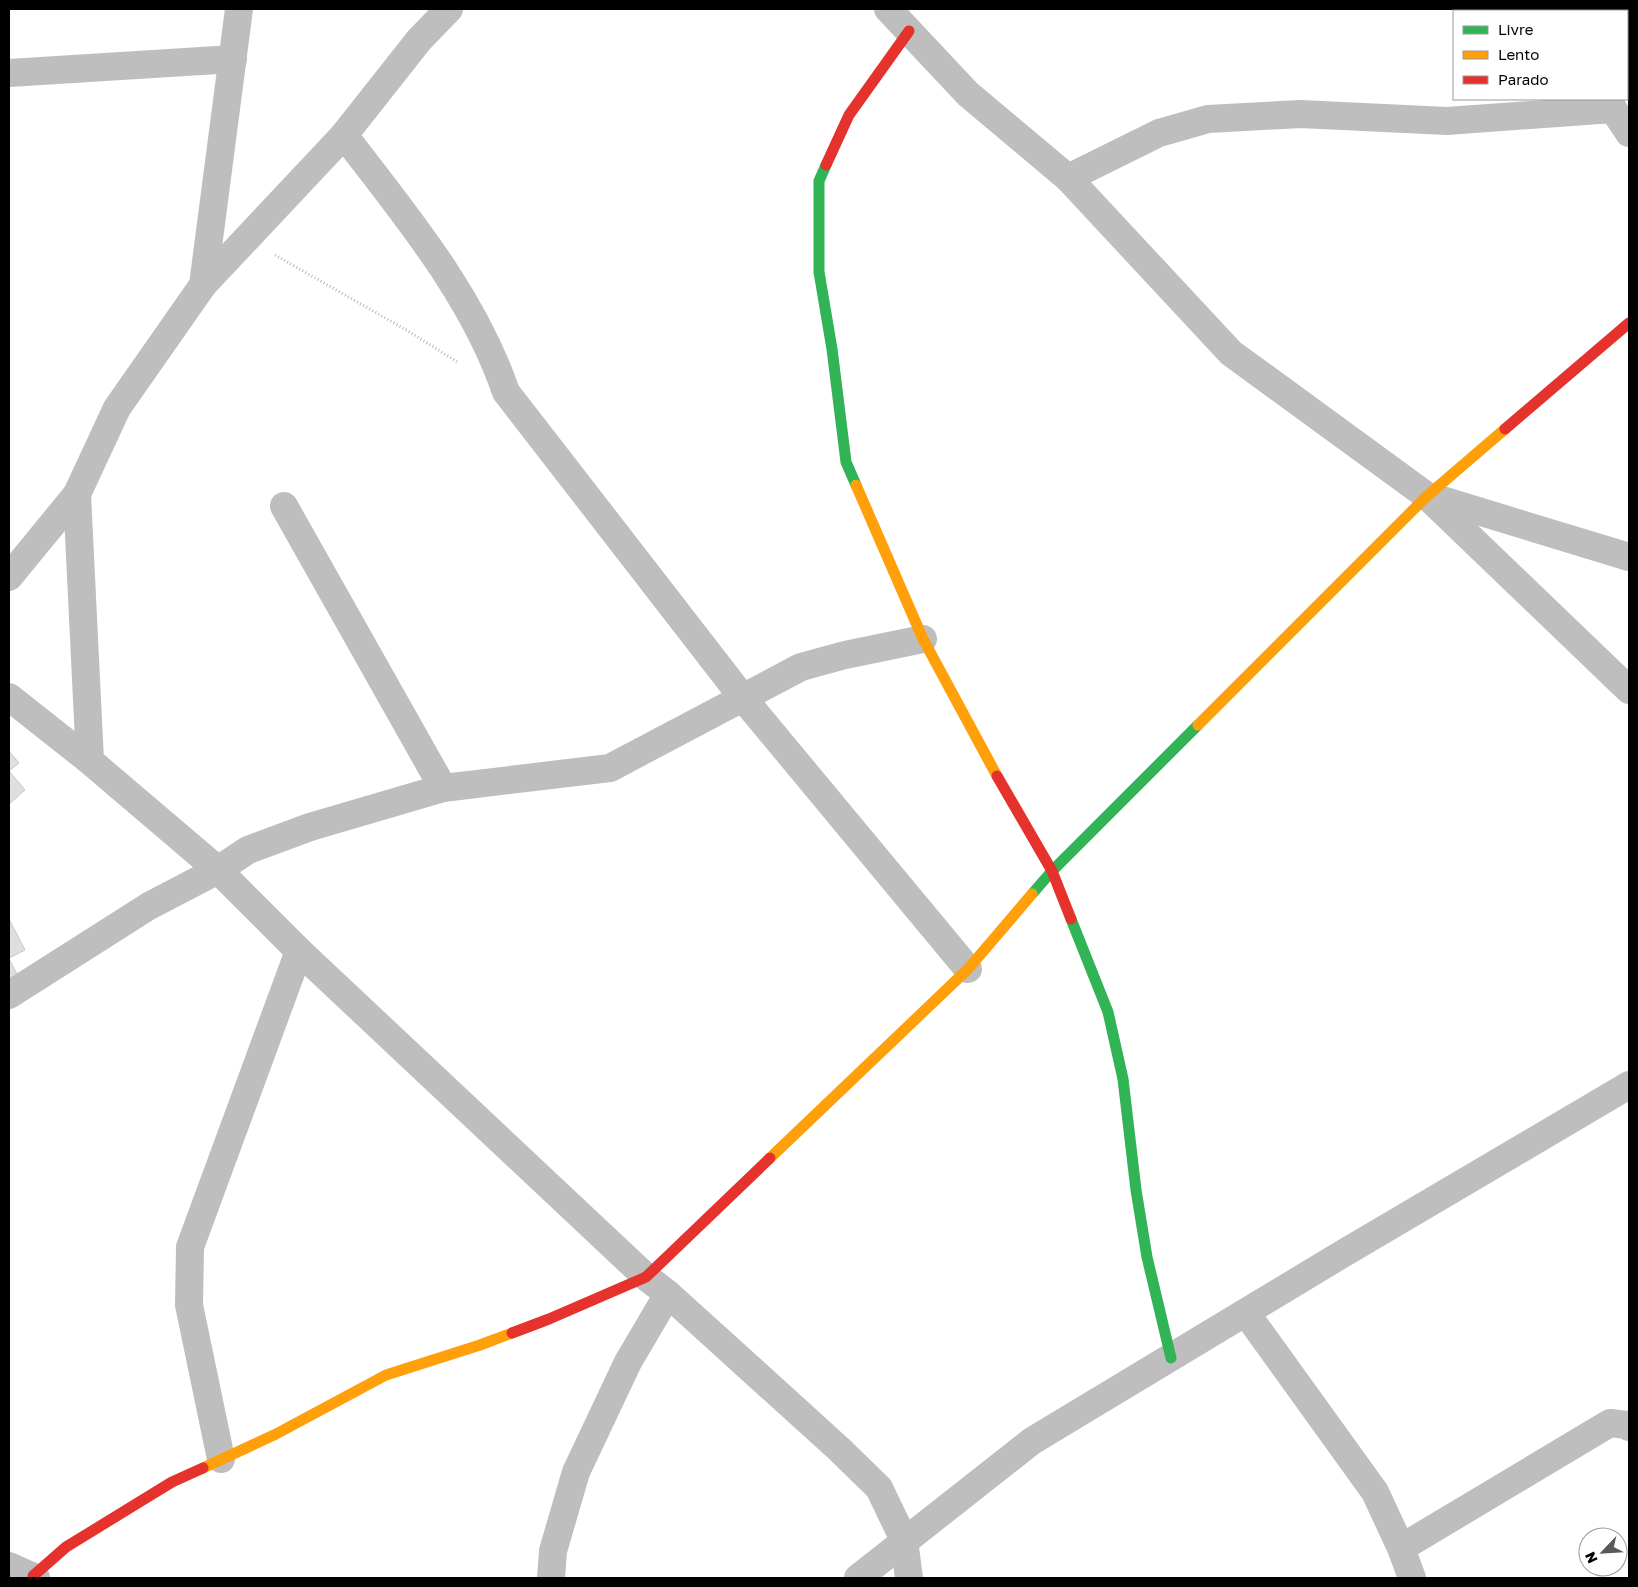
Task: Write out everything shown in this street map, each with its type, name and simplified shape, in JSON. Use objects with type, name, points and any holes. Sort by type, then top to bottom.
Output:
[{"type":"street","points":[[203,285],[239,9]]},
{"type":"street","points":[[10,574],[77,494],[117,408],[203,285],[344,134],[419,40],[449,9]]},
{"type":"street","points":[[888,9],[968,94],[1068,178],[1231,353],[1427,496],[1629,690]]},
{"type":"street","points":[[909,31],[848,115],[819,181],[819,272],[832,349],[846,462],[923,638],[988,760],[1052,870],[1108,1012],[1123,1079],[1136,1190],[1147,1257],[1171,1358]]},
{"type":"street","points":[[9,73],[233,59]]},
{"type":"street","points":[[1068,178],[1159,133],[1208,119],[1300,114],[1447,121],[1611,104],[1629,133]]},
{"type":"street","points":[[344,134],[430,248],[475,321],[496,364],[506,392],[743,698],[968,969]]},
{"type":"street","points":[[26,1573],[172,1482],[276,1434],[386,1375],[480,1345],[549,1319],[646,1277],[968,969],[1052,870],[1427,496],[1629,323]]},
{"type":"street","points":[[77,494],[90,761]]},
{"type":"street","points":[[1427,496],[1629,557]]},
{"type":"street","points":[[284,506],[443,788]]},
{"type":"street","points":[[9,995],[149,906],[218,870],[248,850],[310,827],[443,788],[610,768],[801,667],[845,654],[923,638]]},
{"type":"street","points":[[9,697],[90,761],[218,870],[299,951],[646,1277],[668,1294],[879,1488],[904,1540],[909,1578]]},
{"type":"street","points":[[221,1459],[188,1305],[190,1247],[299,951]]},
{"type":"street","points":[[858,1578],[1032,1441],[1629,1085]]},
{"type":"street","points":[[551,1578],[553,1551],[576,1472],[628,1362],[668,1294]]},
{"type":"street","points":[[1246,1313],[1375,1492],[1401,1548],[1412,1578]]},
{"type":"street","points":[[1401,1548],[1610,1423],[1627,1425],[1629,1427]]},
{"type":"path","points":[[246,239],[339,291],[465,367]]},
{"type":"building","points":[[9,751],[19,763],[9,771]]},
{"type":"building","points":[[9,771],[25,790],[9,804]]},
{"type":"building","points":[[9,919],[25,950],[9,958]]},
{"type":"building","points":[[9,959],[18,976],[9,981]]},
{"type":"traffic: fast","points":[[826,165],[819,181],[819,272],[832,349],[846,462],[856,485]]},
{"type":"traffic: fast","points":[[1032,894],[1052,871],[1198,725]]},
{"type":"traffic: fast","points":[[1071,919],[1108,1012],[1123,1079],[1136,1190],[1147,1257],[1171,1358]]},
{"type":"traffic: slow","points":[[1198,725],[1427,496],[1505,429]]},
{"type":"traffic: slow","points":[[856,485],[923,639],[997,776]]},
{"type":"traffic: slow","points":[[770,1158],[968,969],[1032,894]]},
{"type":"traffic: slow","points":[[203,1468],[276,1434],[386,1375],[512,1333]]},
{"type":"traffic: jam","points":[[826,165],[849,115],[909,31]]},
{"type":"traffic: jam","points":[[1505,429],[1629,323]]},
{"type":"traffic: jam","points":[[997,776],[1052,871],[1071,919]]},
{"type":"traffic: jam","points":[[512,1333],[646,1277],[770,1158]]},
{"type":"traffic: jam","points":[[33,1576],[66,1547],[172,1482],[203,1468]]}]
